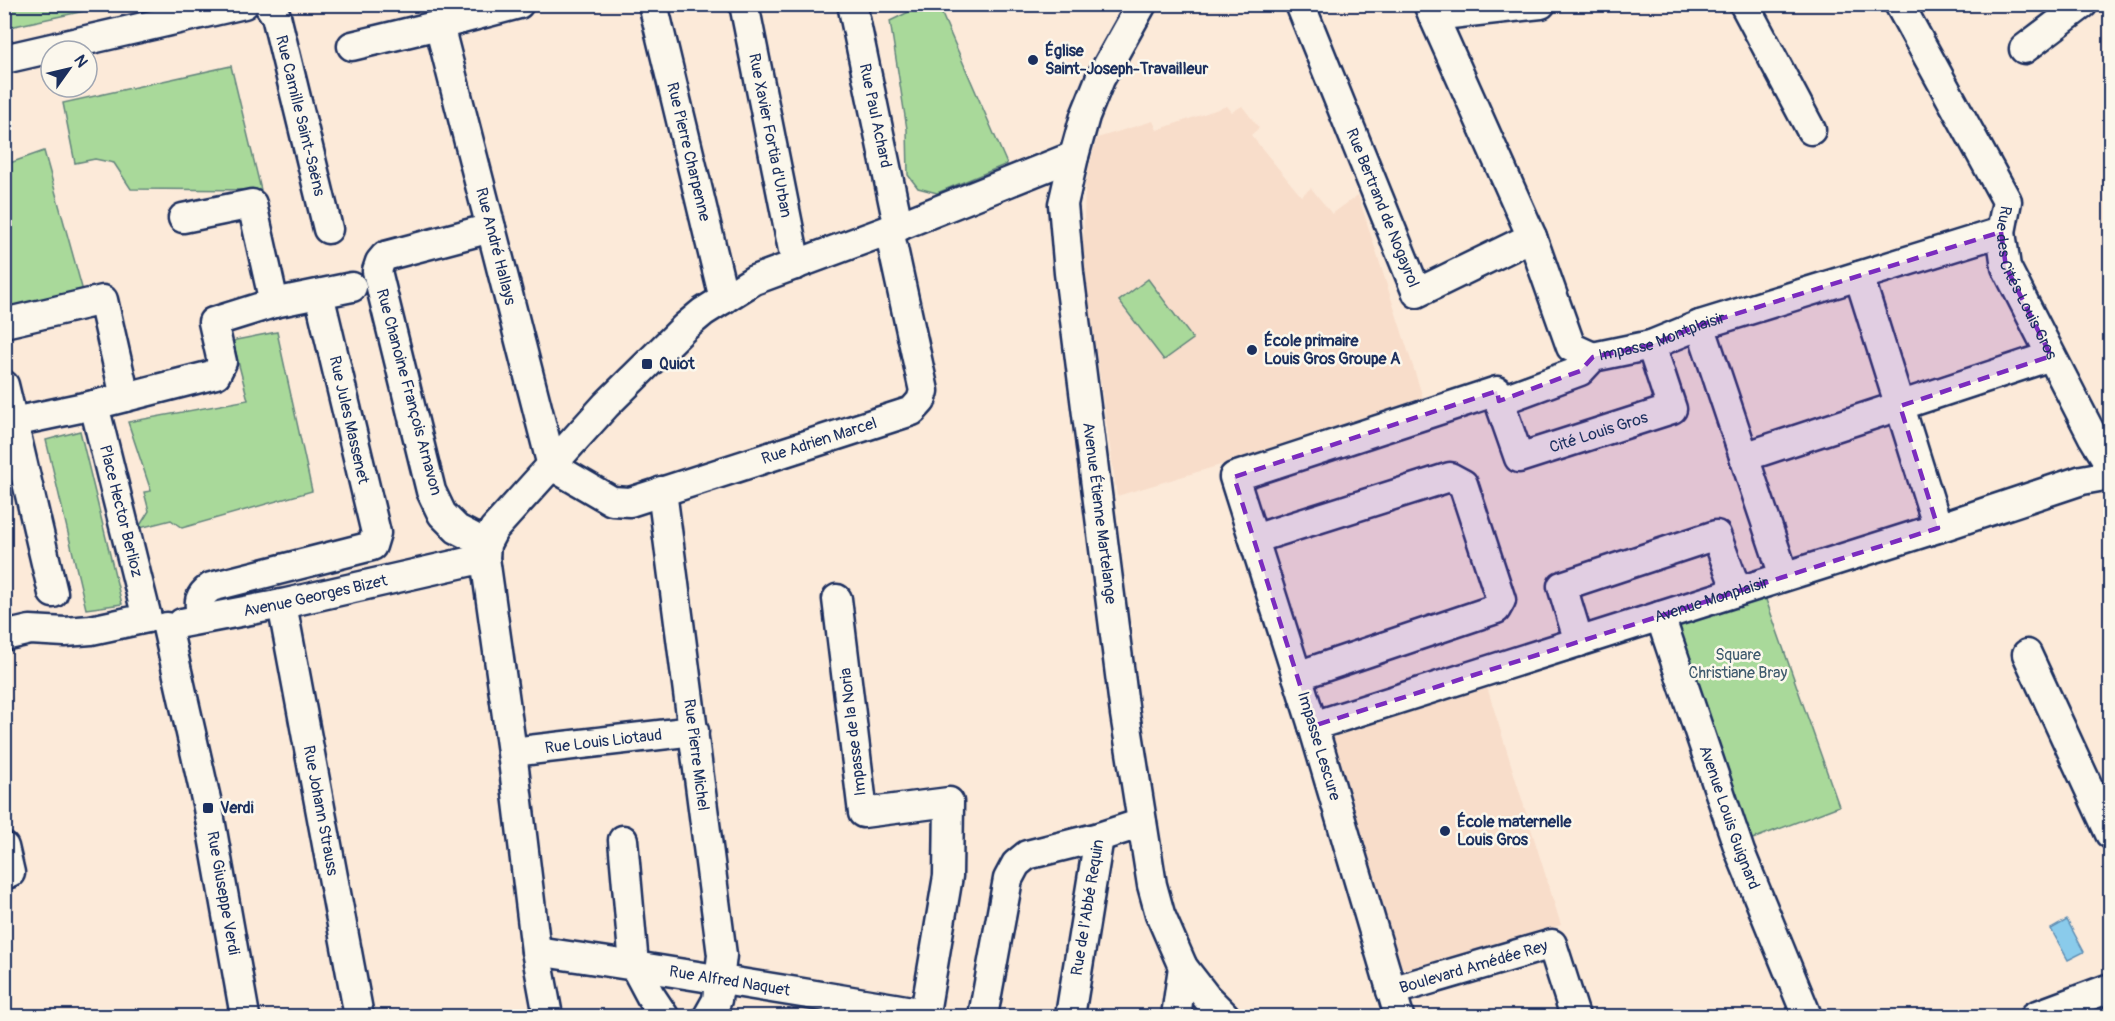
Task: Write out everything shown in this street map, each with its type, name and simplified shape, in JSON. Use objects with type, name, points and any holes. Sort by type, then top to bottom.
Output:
[{"type":"street","points":[[4,59],[244,4]]},
{"type":"street","name":"Rue Camille Saint-Saëns","points":[[268,4],[276,16],[328,229]]},
{"type":"street","points":[[352,46],[439,26],[519,4]]},
{"type":"street","name":"Rue Pierre Charpenne","points":[[653,4],[724,299]]},
{"type":"street","name":"Rue Xavier Fortia d'Urban","points":[[744,4],[796,265]]},
{"type":"street","name":"Rue Paul Achard","points":[[852,4],[895,210],[894,228]]},
{"type":"street","name":"Avenue Étienne Martelange","points":[[1142,4],[1100,79],[1085,116],[1063,204],[1069,273],[1126,725],[1152,885],[1160,914],[1183,967],[1225,1017]]},
{"type":"street","name":"Rue Bertrand de Nogayrol","points":[[1300,4],[1418,293],[1532,237]]},
{"type":"street","points":[[1541,4],[1430,10],[1532,237],[1571,347],[1593,357]]},
{"type":"street","points":[[1744,4],[1811,130]]},
{"type":"street","name":"Rue des Cités Louis Gros","points":[[1899,4],[2007,201],[2001,232],[2006,267],[2093,437],[2110,465]]},
{"type":"street","points":[[2024,49],[2083,4]]},
{"type":"street","name":"Rue André Hallays","points":[[439,26],[552,466]]},
{"type":"street","points":[[548,1017],[536,951],[485,551],[494,529],[580,432],[654,356],[694,319],[724,299],[754,280],[894,228],[1074,156]]},
{"type":"street","points":[[183,218],[252,204],[274,303]]},
{"type":"street","name":"Rue Chanoine François Arnavon","points":[[485,551],[442,514],[431,491],[377,271],[385,256],[491,228]]},
{"type":"street","name":"Rue Adrien Marcel","points":[[552,466],[612,501],[630,502],[912,411],[921,401],[924,391],[894,228]]},
{"type":"street","name":"Impasse Montplaisir","points":[[1499,401],[1580,371],[1593,357],[1651,345],[1700,325],[2001,232]]},
{"type":"street","points":[[1859,276],[1938,528]]},
{"type":"street","points":[[13,422],[94,405],[216,374],[222,362],[213,322],[274,303],[352,287]]},
{"type":"street","name":"Rue Jules Massenet","points":[[201,618],[199,604],[203,593],[211,587],[372,546],[376,533],[319,294]]},
{"type":"street","points":[[4,323],[103,300],[125,397]]},
{"type":"street","points":[[1700,325],[1784,576]]},
{"type":"street","name":"Cité Louis Gros","points":[[1499,401],[1519,458],[1672,409],[1651,345]]},
{"type":"street","points":[[1744,457],[2051,356]]},
{"type":"street","points":[[4,385],[53,593]]},
{"type":"street","name":"Impasse Lescure","points":[[1395,1004],[1314,726],[1234,477],[1497,391],[1499,401]]},
{"type":"street","name":"Place Hector Berlioz","points":[[94,405],[157,622]]},
{"type":"street","name":"Avenue Monplaisir","points":[[1314,726],[2082,480],[2110,475]]},
{"type":"street","points":[[1254,539],[1450,477],[1463,484],[1501,600],[1496,609],[1297,675]]},
{"type":"street","name":"Rue Pierre Michel","points":[[662,491],[722,954],[717,1000],[708,1017]]},
{"type":"street","points":[[1579,642],[1562,586],[1716,535],[1737,591]]},
{"type":"street","name":"Avenue Georges Bizet","points":[[4,636],[30,630],[65,632],[201,618],[282,604],[485,551]]},
{"type":"street","name":"Impasse de la Noria","points":[[837,599],[863,813],[949,802],[948,876],[925,1013]]},
{"type":"street","name":"Rue Johann Strauss","points":[[282,604],[359,1017]]},
{"type":"street","name":"Avenue Louis Guignard","points":[[1660,616],[1740,852],[1807,1017]]},
{"type":"street","name":"Rue Giuseppe Verdi","points":[[157,622],[206,798],[245,1017]]},
{"type":"street","points":[[2027,654],[2110,834]]},
{"type":"street","name":"Rue Louis Liotaud","points":[[512,752],[694,731]]},
{"type":"street","points":[[1099,837],[1142,824]]},
{"type":"street","name":"Rue de l'Abbé Requin","points":[[983,1017],[1008,879],[1016,864],[1027,855],[1099,837],[1070,1017]]},
{"type":"street","points":[[623,840],[634,965],[664,1017]]},
{"type":"street","points":[[4,847],[10,873],[4,874]]},
{"type":"street","name":"Boulevard Amédée Rey","points":[[1395,1004],[1552,944],[1575,1017]]},
{"type":"street","name":"Rue Alfred Naquet","points":[[536,951],[634,965],[846,1008],[925,1013]]},
{"type":"street","points":[[1176,1017],[1183,967]]},
{"type":"street","points":[[2035,1017],[2110,988]]},
{"type":"highlighted area","points":[[2001,232],[2006,267],[2051,356],[1900,406],[1938,528],[1313,726],[1234,477],[1497,391],[1499,401],[1580,371],[1593,357],[1651,345],[1700,325]]},
{"type":"shaded area","name":"École primaire Louis Gros Groupe A","points":[[1227,106],[1232,112],[1242,106],[1259,128],[1251,135],[1301,196],[1311,188],[1332,214],[1358,195],[1425,404],[1117,496],[1083,247],[1085,186],[1091,159],[1097,138],[1153,121],[1157,130]]},
{"type":"shaded area","name":"École maternelle Louis Gros","points":[[1487,687],[1561,925],[1414,970],[1398,966],[1330,738]]},
{"type":"green space","points":[[5,4],[113,4],[113,5],[5,28]]},
{"type":"green space","points":[[923,5],[938,5],[1007,164],[937,193],[918,188],[908,175],[907,129],[890,21]]},
{"type":"green space","points":[[231,66],[261,190],[131,189],[114,163],[95,159],[75,163],[63,103],[81,99],[99,99],[99,95]]},
{"type":"green space","points":[[44,151],[84,295],[5,316],[4,179],[10,178],[7,164]]},
{"type":"green space","points":[[1148,279],[1193,339],[1164,360],[1119,301]]},
{"type":"green space","points":[[277,332],[312,491],[182,528],[171,520],[140,528],[149,511],[144,492],[151,491],[128,422],[248,400],[233,342]]},
{"type":"green space","points":[[80,431],[122,604],[86,609],[46,440]]},
{"type":"green space","name":"Square Christiane Bray","points":[[1764,594],[1839,806],[1750,840],[1673,627]]},
{"type":"water","points":[[2067,920],[2084,952],[2068,960],[2051,929]]},
{"type":"place","name":"Église Saint-Joseph-Travailleur","points":[[1033,60]]},
{"type":"place","name":"École primaire Louis Gros Groupe A","points":[[1252,350]]},
{"type":"place","name":"Quiot","points":[[647,364]]},
{"type":"place","name":"Verdi","points":[[208,808]]},
{"type":"place","name":"École maternelle Louis Gros","points":[[1445,831]]}]
